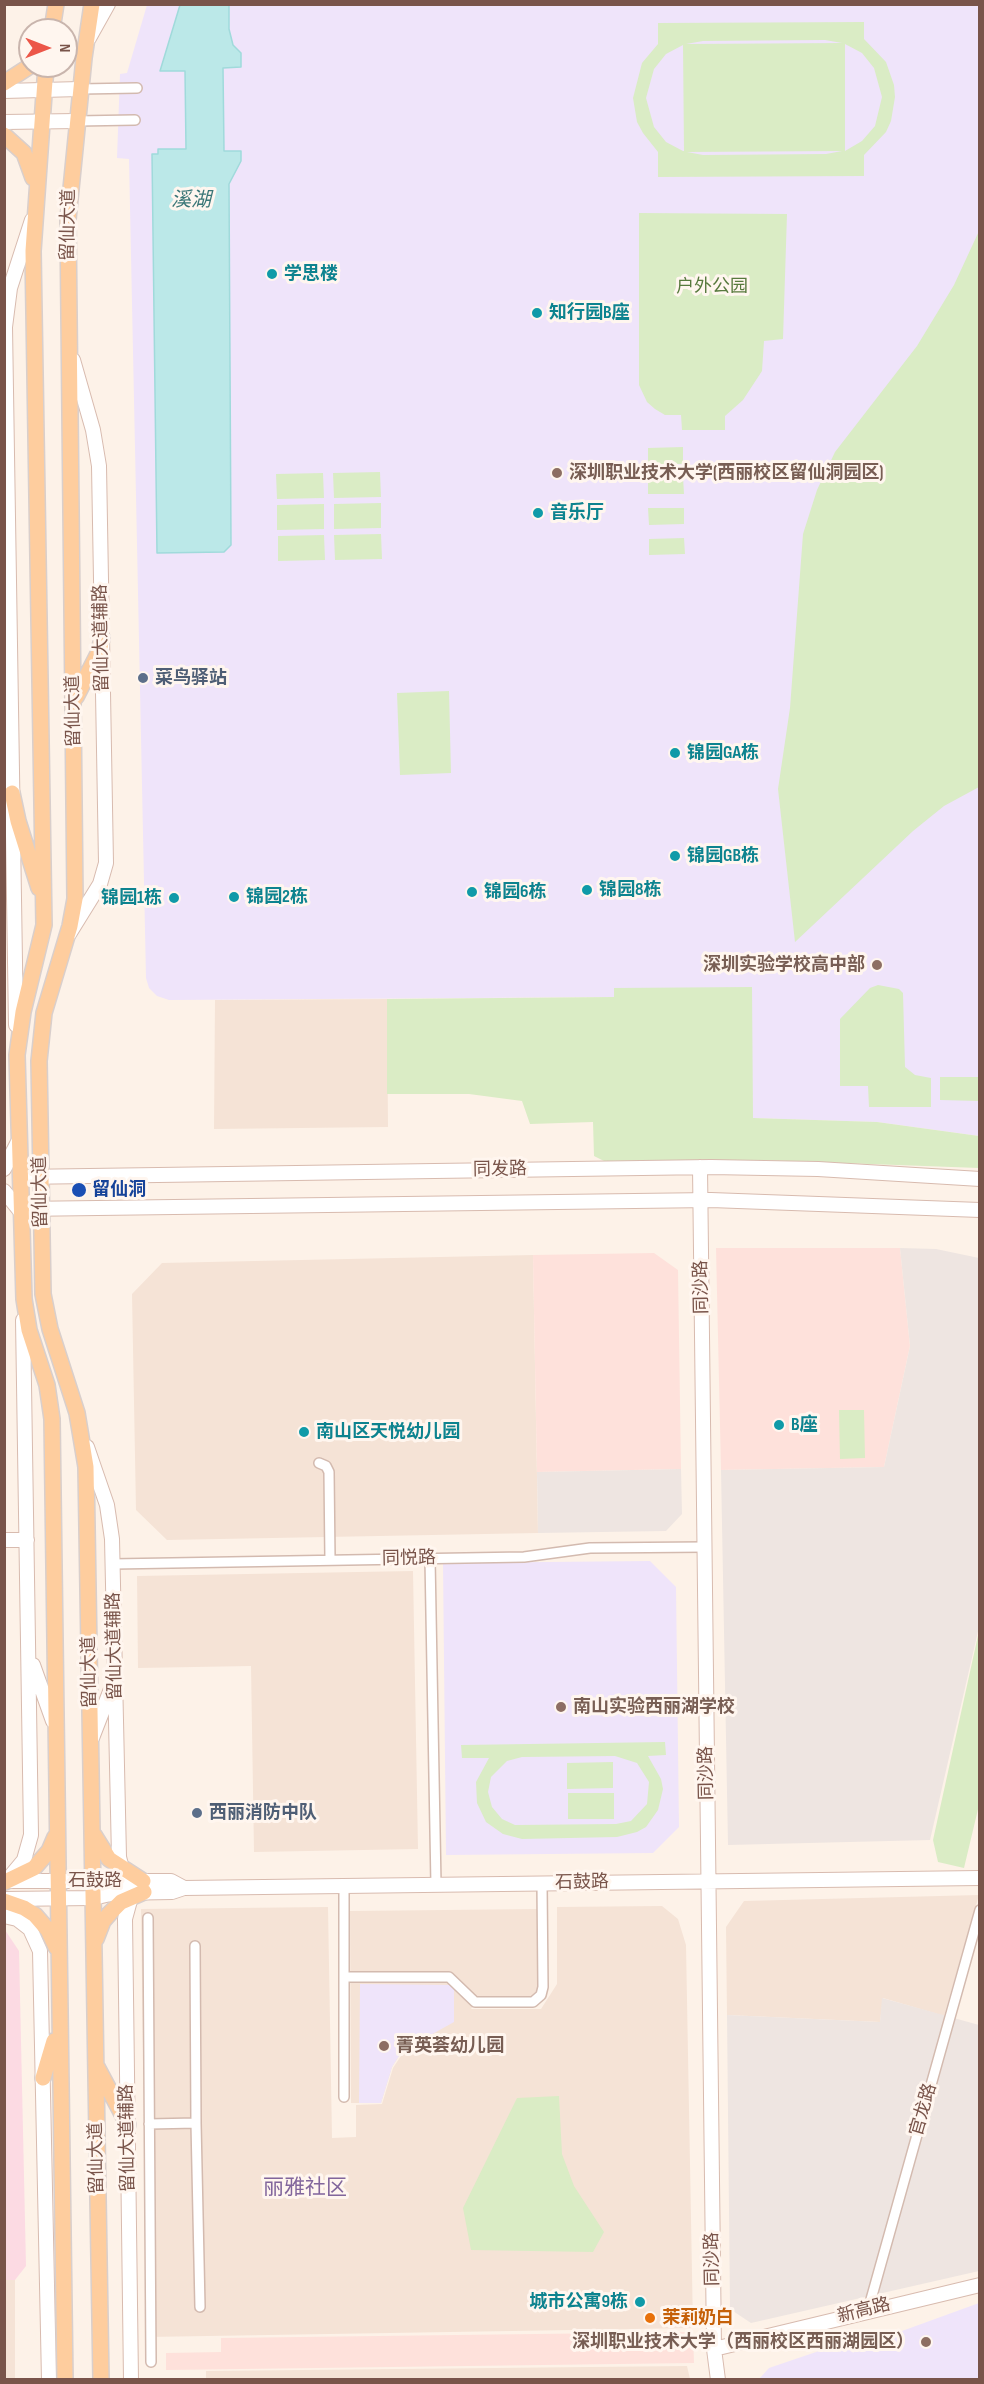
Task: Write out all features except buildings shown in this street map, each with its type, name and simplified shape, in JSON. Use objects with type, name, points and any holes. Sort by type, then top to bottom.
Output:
[{"type":"main road","name":"留仙大道","points":[[92,4],[68,201],[76,892],[67,938],[48,994],[41,1029],[40,1177],[42,1281],[47,1317],[80,1426],[87,1484],[101,2379]]},
{"type":"main road","points":[[84,58],[89,40],[108,4]]},
{"type":"main road","points":[[4,83],[18,74]]},
{"type":"main road","name":"留仙大道","points":[[45,78],[34,216],[44,917],[40,945],[23,1012],[17,1055],[22,1281],[29,1330],[50,1401],[65,2379]]},
{"type":"main road","points":[[4,91],[80,89]]},
{"type":"main road","points":[[4,122],[77,121]]},
{"type":"main road","points":[[4,135],[24,153],[35,190]]},
{"type":"main road","points":[[17,1055],[9,821],[12,793],[7,593],[5,327],[10,288],[34,216]]},
{"type":"main road","name":"留仙大道辅路","points":[[67,938],[100,884],[106,863],[99,466],[93,430],[74,363],[69,331]]},
{"type":"main road","points":[[74,709],[77,692],[99,652],[102,638]]},
{"type":"main road","points":[[12,793],[44,917]]},
{"type":"main road","points":[[4,1169],[19,1140]]},
{"type":"main road","name":"同发路","points":[[20,1177],[700,1167],[818,1169],[980,1179]]},
{"type":"main road","name":"同沙路","points":[[700,1167],[714,2349],[718,2379]]},
{"type":"main road","points":[[4,1191],[21,1210]]},
{"type":"main road","name":"同发路","points":[[21,1210],[701,1201],[980,1210]]},
{"type":"main road","points":[[5,1881],[24,1860],[31,1835],[22,1281]]},
{"type":"main road","name":"留仙大道辅路","points":[[80,1426],[107,1505],[113,1564],[119,1857],[122,1869]]},
{"type":"main road","points":[[4,1540],[27,1540]]},
{"type":"main road","points":[[29,1649],[52,1717],[55,1738]]},
{"type":"main road","points":[[90,1744],[115,1673]]},
{"type":"main road","points":[[5,1881],[24,1875],[41,1861],[51,1846],[56,1822]]},
{"type":"main road","points":[[92,1826],[99,1847],[122,1869],[139,1890],[121,1902],[103,1921],[94,1951]]},
{"type":"main road","name":"石鼓路","points":[[5,1881],[92,1881],[139,1890],[172,1892],[184,1888],[980,1878]]},
{"type":"main road","name":"留仙大道辅路","points":[[131,2379],[125,1919],[139,1890]]},
{"type":"main road","name":"石鼓路","points":[[4,1900],[93,1898],[139,1890]]},
{"type":"main road","points":[[4,1900],[24,1908],[40,1920],[52,1936],[58,1958]]},
{"type":"main road","points":[[4,1916],[17,1919],[30,1929],[40,1950],[49,2379]]},
{"type":"main road","points":[[43,2078],[59,2026]]},
{"type":"main road","points":[[96,2065],[128,2125]]},
{"type":"main road","name":"新高路","points":[[714,2349],[868,2310],[980,2285]]},
{"type":"street","points":[[80,89],[137,88]]},
{"type":"street","points":[[77,121],[135,120]]},
{"type":"street","points":[[319,1463],[324,1464],[329,1472],[330,1560]]},
{"type":"street","name":"同悦路","points":[[113,1564],[525,1557],[590,1548],[705,1547]]},
{"type":"street","points":[[430,1559],[436,1885]]},
{"type":"street","points":[[344,1977],[449,1977],[475,2002],[533,2002],[541,1995],[543,1987],[542,1884]]},
{"type":"street","points":[[344,1886],[344,2097]]},
{"type":"street","name":"官龙路","points":[[868,2310],[980,1910]]},
{"type":"street","points":[[148,1918],[151,2362]]},
{"type":"street","points":[[195,1946],[200,2307]]},
{"type":"street","points":[[149,2124],[196,2123]]},
{"type":"shaded area","name":"深圳职业技术大学(西丽校区留仙洞园区)","points":[[147,5],[979,5],[979,1136],[877,1122],[752,1118],[752,988],[615,988],[615,997],[169,1000],[157,996],[149,988],[146,978],[129,159],[117,158],[120,74],[127,73]]},
{"type":"shaded area","points":[[387,999],[388,1127],[214,1129],[215,1000]]},
{"type":"shaded area","points":[[716,1248],[900,1248],[910,1346],[884,1467],[721,1470]]},
{"type":"shaded area","points":[[900,1248],[936,1249],[979,1258],[979,1627],[930,1840],[728,1845],[721,1470],[884,1467],[910,1346]]},
{"type":"shaded area","points":[[654,1253],[678,1270],[681,1469],[537,1472],[533,1255]]},
{"type":"shaded area","points":[[533,1255],[538,1533],[167,1540],[136,1510],[132,1294],[162,1263]]},
{"type":"shaded area","points":[[681,1469],[682,1514],[666,1531],[538,1533],[537,1472]]},
{"type":"shaded area","name":"南山实验西丽湖学校","points":[[650,1561],[676,1587],[679,1827],[653,1853],[446,1855],[443,1563]]},
{"type":"shaded area","points":[[413,1571],[418,1849],[254,1852],[251,1666],[138,1668],[137,1576]]},
{"type":"shaded area","points":[[979,1895],[944,2016],[883,1998],[880,2022],[727,2015],[726,1927],[744,1901]]},
{"type":"shaded area","points":[[662,1906],[678,1919],[686,1945],[693,2328],[147,2337],[141,1909],[328,1907],[332,2138],[356,2137],[356,2105],[382,2104],[393,2068],[403,2053],[415,2044],[402,2051],[392,2067],[381,2103],[351,2103],[350,1911],[539,1909],[540,2004],[473,2006],[471,2009],[541,2009],[557,1984],[557,1907]]},
{"type":"shaded area","points":[[5,1930],[19,1951],[26,2266],[15,2280],[5,2280]]},
{"type":"shaded area","name":"菁英荟幼儿园","points":[[360,1984],[454,1985],[454,2022],[402,2051],[392,2067],[381,2103],[359,2103]]},
{"type":"shaded area","points":[[882,1998],[979,2025],[979,2271],[751,2323],[730,2309],[727,2015],[880,2022]]},
{"type":"shaded area","points":[[4,2280],[15,2280],[15,2379],[5,2379]]},
{"type":"shaded area","name":"深圳职业技术大学（西丽校区西丽湖园区）","points":[[979,2303],[979,2379],[759,2379],[769,2368],[866,2335],[869,2343]]},
{"type":"shaded area","points":[[693,2332],[694,2363],[166,2370],[166,2353],[221,2352],[221,2338]]},
{"type":"shaded area","points":[[687,2366],[690,2379],[206,2379],[206,2371]]},
{"type":"green space","points":[[864,22],[864,39],[886,62],[894,85],[895,97],[891,121],[886,132],[864,155],[864,176],[658,177],[658,152],[637,122],[633,98],[642,63],[658,44],[658,23]],"holes":[[[825,40],[842,43],[686,44],[703,41]],[[845,44],[862,53],[874,68],[882,97],[875,126],[862,141],[845,151]],[[683,45],[684,151],[666,142],[654,127],[646,98],[654,69],[666,54]],[[842,151],[826,154],[703,155],[687,152]]]},
{"type":"green space","name":"户外公园","points":[[639,213],[787,214],[783,339],[764,341],[762,371],[743,400],[725,416],[725,430],[682,430],[681,415],[665,415],[655,409],[647,402],[639,385]]},
{"type":"green space","points":[[979,231],[979,787],[944,806],[913,831],[795,942],[778,789],[790,708],[803,534],[817,490],[835,452],[917,346],[954,285]]},
{"type":"green space","points":[[683,447],[683,464],[648,464],[648,448]]},
{"type":"green space","points":[[380,472],[381,497],[334,498],[333,473]]},
{"type":"green space","points":[[323,473],[324,498],[277,499],[276,474]]},
{"type":"green space","points":[[683,477],[684,494],[648,494],[648,478]]},
{"type":"green space","points":[[381,503],[381,528],[334,529],[334,504]]},
{"type":"green space","points":[[324,504],[324,529],[277,530],[277,505]]},
{"type":"green space","points":[[648,508],[684,508],[684,524],[649,525]]},
{"type":"green space","points":[[381,534],[382,559],[335,560],[334,535]]},
{"type":"green space","points":[[324,535],[325,560],[278,561],[278,536]]},
{"type":"green space","points":[[684,538],[685,554],[649,555],[649,539]]},
{"type":"green space","points":[[449,691],[451,773],[400,775],[397,693]]},
{"type":"green space","points":[[878,985],[899,989],[903,993],[905,1067],[915,1075],[931,1078],[931,1107],[869,1107],[868,1086],[840,1086],[840,1019],[870,988]]},
{"type":"green space","points":[[752,987],[753,1118],[877,1122],[979,1136],[979,1168],[760,1160],[604,1161],[594,1156],[593,1122],[530,1124],[522,1101],[469,1094],[387,1094],[387,999],[614,997],[614,988]]},
{"type":"green space","points":[[940,1077],[979,1077],[979,1101],[940,1100]]},
{"type":"green space","points":[[839,1410],[864,1410],[865,1458],[840,1459]]},
{"type":"green space","points":[[979,1631],[979,1805],[964,1868],[938,1862],[933,1840]]},
{"type":"green space","points":[[665,1742],[666,1755],[648,1756],[661,1779],[663,1789],[658,1810],[646,1827],[617,1837],[522,1839],[503,1834],[486,1822],[477,1803],[476,1782],[489,1758],[462,1758],[461,1745]],"holes":[[[615,1756],[637,1763],[649,1782],[647,1804],[631,1821],[616,1824],[515,1825],[502,1819],[492,1807],[488,1792],[491,1777],[507,1761],[522,1757]]]},
{"type":"green space","points":[[613,1762],[613,1788],[567,1789],[567,1763]]},
{"type":"green space","points":[[568,1793],[614,1793],[614,1819],[568,1819]]},
{"type":"green space","points":[[559,2096],[562,2154],[574,2186],[604,2232],[593,2252],[471,2250],[463,2208],[517,2098]]},
{"type":"water","name":"溪湖","points":[[180,5],[229,5],[229,29],[233,45],[241,53],[241,67],[223,68],[224,151],[241,151],[241,161],[229,184],[231,545],[224,552],[157,553],[152,154],[158,154],[158,149],[186,149],[185,71],[160,71]]},
{"type":"place","name":"学思楼","points":[[272,274]]},
{"type":"place","name":"知行园B座","points":[[537,313]]},
{"type":"place","name":"深圳职业技术大学(西丽校区留仙洞园区)","points":[[557,473]]},
{"type":"place","name":"音乐厅","points":[[538,513]]},
{"type":"place","name":"菜鸟驿站","points":[[143,678]]},
{"type":"place","name":"锦园GA栋","points":[[675,753]]},
{"type":"place","name":"锦园GB栋","points":[[675,856]]},
{"type":"place","name":"锦园8栋","points":[[587,890]]},
{"type":"place","name":"锦园6栋","points":[[472,892]]},
{"type":"place","name":"锦园2栋","points":[[234,897]]},
{"type":"place","name":"锦园1栋","points":[[174,898]]},
{"type":"place","name":"深圳实验学校高中部","points":[[877,965]]},
{"type":"place","name":"留仙洞","points":[[79,1190]]},
{"type":"place","name":"B座","points":[[779,1425]]},
{"type":"place","name":"南山区天悦幼儿园","points":[[304,1432]]},
{"type":"place","name":"南山实验西丽湖学校","points":[[561,1707]]},
{"type":"place","name":"西丽消防中队","points":[[197,1813]]},
{"type":"place","name":"菁英荟幼儿园","points":[[384,2046]]},
{"type":"place","name":"城市公寓9栋","points":[[640,2302]]},
{"type":"place","name":"茉莉奶白","points":[[650,2318]]},
{"type":"place","name":"深圳职业技术大学（西丽校区西丽湖园区）","points":[[926,2342]]},
{"type":"district","name":"丽雅社区","points":[[305,2189]]}]
